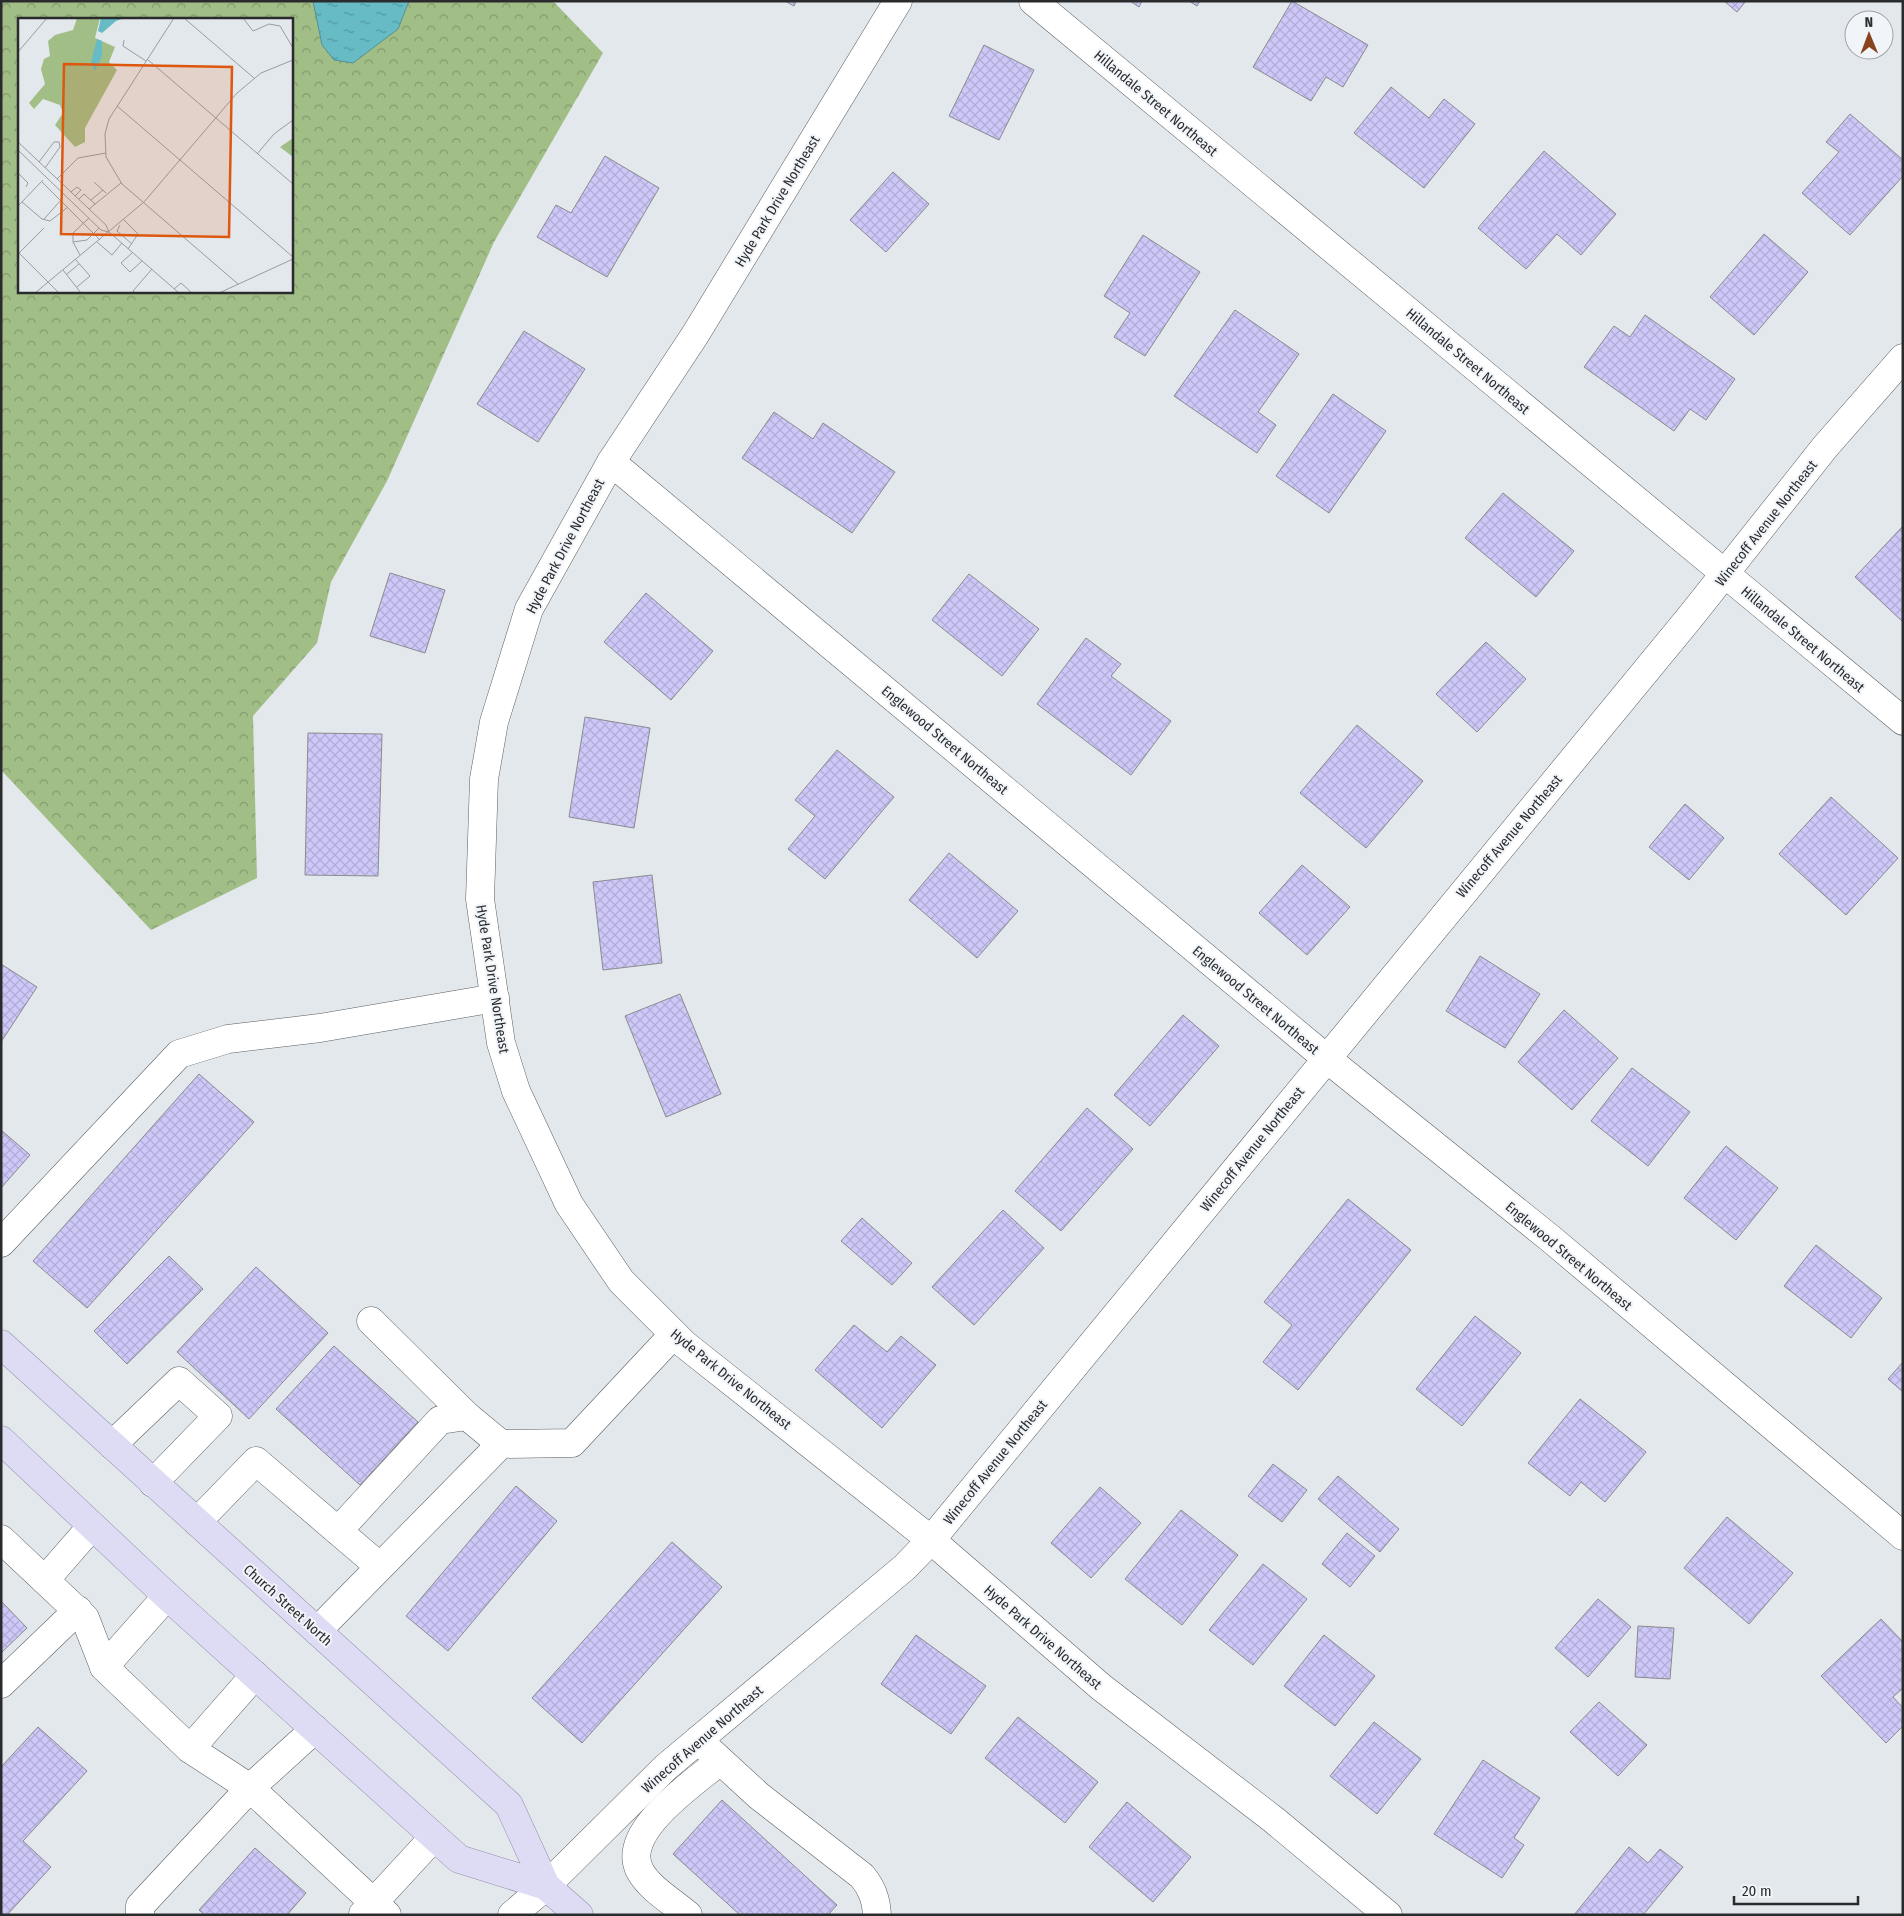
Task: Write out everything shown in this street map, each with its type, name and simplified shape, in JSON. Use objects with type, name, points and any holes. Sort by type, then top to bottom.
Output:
[{"type":"main road","name":"Church Street North","points":[[1,1344],[509,1805],[546,1886],[579,1915]]},
{"type":"main road","name":"Church Street North","points":[[1,1440],[167,1596],[459,1860],[546,1886]]},
{"type":"street","name":"Hyde Park Drive Northeast","points":[[898,1],[695,335],[611,462],[529,609],[494,722],[484,779],[480,899],[501,1043],[516,1091],[569,1204],[621,1281],[684,1344],[931,1540],[1101,1687],[1274,1820],[1388,1915]]},
{"type":"street","name":"Hillandale Street Northeast","points":[[1033,1],[1903,721]]},
{"type":"street","name":"Winecoff Avenue Northeast","points":[[512,1915],[546,1886],[650,1784],[698,1740],[905,1567],[931,1540],[1725,575],[1825,447],[1903,358]]},
{"type":"street","name":"Englewood Street Northeast","points":[[611,462],[1326,1058],[1551,1239],[1903,1536]]},
{"type":"street","points":[[1,1243],[179,1054],[228,1039],[320,1028],[495,998]]},
{"type":"street","points":[[371,1321],[467,1416],[501,1444],[572,1444],[674,1334]]},
{"type":"street","points":[[112,1445],[179,1381],[218,1416],[153,1482]]},
{"type":"street","points":[[338,1531],[440,1420],[467,1416]]},
{"type":"street","points":[[317,1631],[501,1444]]},
{"type":"street","points":[[196,1522],[256,1461],[379,1566]]},
{"type":"street","points":[[45,1580],[92,1526]]},
{"type":"street","points":[[1,1539],[85,1618],[104,1667],[190,1749],[250,1788],[374,1910],[434,1837]]},
{"type":"street","points":[[104,1667],[167,1596]]},
{"type":"street","points":[[1,1684],[78,1610]]},
{"type":"street","points":[[190,1749],[255,1675]]},
{"type":"street","points":[[140,1915],[140,1906],[250,1788],[315,1730]]},
{"type":"street","points":[[698,1740],[759,1796],[862,1876],[870,1887],[876,1902],[876,1915]]},
{"type":"street","points":[[688,1915],[654,1886],[640,1870],[638,1851],[641,1835],[667,1805],[720,1761]]},
{"type":"street","points":[[650,1784],[667,1805]]},
{"type":"green space","points":[[1,1],[553,1],[603,53],[494,242],[387,481],[331,582],[317,643],[253,716],[257,878],[151,930],[1,770]]},
{"type":"water","points":[[313,1],[409,1],[398,29],[353,63],[334,60],[322,45]]},
{"type":"building","points":[[785,1],[796,1],[794,6]]},
{"type":"building","points":[[1130,1],[1142,1],[1139,7]]},
{"type":"building","points":[[1189,1],[1200,1],[1197,6]]},
{"type":"building","points":[[1292,1],[1368,45],[1343,87],[1326,77],[1311,101],[1253,67]]},
{"type":"building","points":[[1724,1],[1746,1],[1737,12]]},
{"type":"building","points":[[984,45],[1034,70],[999,140],[949,116]]},
{"type":"building","points":[[1391,87],[1429,118],[1444,99],[1475,124],[1424,188],[1354,133]]},
{"type":"building","points":[[1850,114],[1903,160],[1903,176],[1850,235],[1802,193],[1839,152],[1826,142]]},
{"type":"building","points":[[1544,151],[1616,214],[1581,255],[1557,234],[1526,269],[1478,228]]},
{"type":"building","points":[[605,156],[659,188],[607,277],[537,237],[556,205],[571,213]]},
{"type":"building","points":[[893,172],[929,204],[886,252],[850,220]]},
{"type":"building","points":[[1764,234],[1808,272],[1754,335],[1710,297]]},
{"type":"building","points":[[1143,235],[1200,272],[1145,356],[1114,337],[1130,313],[1104,296]]},
{"type":"building","points":[[1235,310],[1299,354],[1258,412],[1276,425],[1257,453],[1174,396]]},
{"type":"building","points":[[1645,315],[1735,379],[1706,420],[1690,409],[1674,431],[1584,367],[1614,326],[1630,337]]},
{"type":"building","points":[[524,331],[585,369],[538,442],[477,404]]},
{"type":"building","points":[[1333,394],[1386,431],[1329,513],[1276,476]]},
{"type":"building","points":[[774,412],[813,439],[823,423],[895,472],[852,533],[742,458]]},
{"type":"building","points":[[1503,493],[1574,551],[1536,597],[1465,538]]},
{"type":"building","points":[[1903,526],[1903,622],[1855,577]]},
{"type":"building","points":[[390,573],[445,590],[425,653],[370,636]]},
{"type":"building","points":[[969,574],[1039,629],[1002,676],[932,620]]},
{"type":"building","points":[[646,593],[713,651],[671,700],[604,642]]},
{"type":"building","points":[[1086,638],[1121,664],[1111,676],[1171,721],[1131,775],[1037,704]]},
{"type":"building","points":[[1486,642],[1526,679],[1477,732],[1436,694]]},
{"type":"building","points":[[585,717],[650,728],[634,828],[569,817]]},
{"type":"building","points":[[1357,725],[1423,781],[1366,848],[1300,793]]},
{"type":"building","points":[[308,733],[382,734],[378,876],[305,875]]},
{"type":"building","points":[[837,750],[894,797],[825,879],[788,849],[815,816],[795,800]]},
{"type":"building","points":[[1831,797],[1898,858],[1846,915],[1779,854]]},
{"type":"building","points":[[1685,804],[1724,838],[1689,880],[1649,847]]},
{"type":"building","points":[[949,853],[1018,911],[977,958],[909,900]]},
{"type":"building","points":[[1302,865],[1350,907],[1307,955],[1259,913]]},
{"type":"building","points":[[652,875],[662,963],[603,970],[593,882]]},
{"type":"building","points":[[1480,956],[1540,994],[1505,1048],[1446,1011]]},
{"type":"building","points":[[1,964],[37,987],[1,1042]]},
{"type":"building","points":[[680,994],[721,1094],[666,1117],[625,1016]]},
{"type":"building","points":[[1564,1010],[1618,1058],[1572,1110],[1518,1062]]},
{"type":"building","points":[[1183,1015],[1219,1046],[1150,1126],[1114,1095]]},
{"type":"building","points":[[1632,1068],[1690,1112],[1648,1166],[1591,1121]]},
{"type":"building","points":[[199,1074],[254,1122],[87,1308],[33,1261]]},
{"type":"building","points":[[1087,1108],[1133,1149],[1061,1231],[1015,1191]]},
{"type":"building","points":[[1,1130],[30,1155],[1,1188]]},
{"type":"building","points":[[1726,1146],[1778,1188],[1736,1240],[1684,1198]]},
{"type":"building","points":[[1348,1199],[1411,1250],[1298,1390],[1263,1362],[1292,1325],[1264,1302]]},
{"type":"building","points":[[1003,1210],[1044,1248],[974,1325],[932,1287]]},
{"type":"building","points":[[862,1218],[912,1263],[892,1285],[841,1241]]},
{"type":"building","points":[[1816,1245],[1882,1298],[1851,1338],[1784,1286]]},
{"type":"building","points":[[169,1256],[203,1289],[127,1364],[94,1331]]},
{"type":"building","points":[[256,1267],[328,1333],[249,1419],[177,1352]]},
{"type":"building","points":[[1475,1316],[1521,1353],[1462,1426],[1416,1389]]},
{"type":"building","points":[[854,1325],[887,1352],[901,1336],[936,1365],[882,1428],[815,1370]]},
{"type":"building","points":[[334,1346],[418,1422],[360,1485],[276,1409]]},
{"type":"building","points":[[1903,1362],[1903,1392],[1888,1379]]},
{"type":"building","points":[[1580,1399],[1646,1452],[1605,1502],[1581,1482],[1570,1496],[1528,1463]]},
{"type":"building","points":[[1273,1464],[1307,1490],[1282,1522],[1248,1496]]},
{"type":"building","points":[[1338,1476],[1399,1529],[1380,1552],[1318,1499]]},
{"type":"building","points":[[516,1486],[557,1521],[448,1651],[406,1616]]},
{"type":"building","points":[[1100,1487],[1141,1523],[1091,1578],[1051,1543]]},
{"type":"building","points":[[1181,1510],[1238,1555],[1182,1625],[1125,1579]]},
{"type":"building","points":[[1727,1517],[1793,1573],[1749,1624],[1684,1568]]},
{"type":"building","points":[[1347,1533],[1375,1556],[1350,1587],[1322,1564]]},
{"type":"building","points":[[672,1542],[722,1587],[582,1743],[532,1698]]},
{"type":"building","points":[[1263,1564],[1307,1599],[1253,1665],[1209,1630]]},
{"type":"building","points":[[1598,1599],[1631,1627],[1588,1677],[1555,1648]]},
{"type":"building","points":[[1,1601],[27,1628],[1,1653]]},
{"type":"building","points":[[1881,1619],[1903,1642],[1903,1688],[1893,1697],[1903,1708],[1903,1726],[1886,1743],[1821,1676]]},
{"type":"building","points":[[1638,1626],[1674,1628],[1670,1679],[1635,1677]]},
{"type":"building","points":[[916,1635],[986,1686],[951,1734],[881,1684]]},
{"type":"building","points":[[1324,1635],[1375,1676],[1335,1726],[1284,1686]]},
{"type":"building","points":[[1599,1702],[1647,1745],[1618,1776],[1570,1732]]},
{"type":"building","points":[[1018,1717],[1098,1782],[1065,1823],[985,1758]]},
{"type":"building","points":[[1374,1722],[1421,1759],[1377,1814],[1330,1776]]},
{"type":"building","points":[[38,1727],[87,1771],[23,1841],[51,1867],[7,1915],[1,1915],[1,1767]]},
{"type":"building","points":[[1483,1760],[1540,1798],[1514,1838],[1524,1845],[1502,1878],[1434,1834]]},
{"type":"building","points":[[722,1800],[837,1905],[828,1915],[740,1915],[673,1854]]},
{"type":"building","points":[[1127,1802],[1191,1857],[1153,1902],[1089,1847]]},
{"type":"building","points":[[1629,1847],[1648,1863],[1660,1849],[1683,1867],[1643,1915],[1574,1915]]},
{"type":"building","points":[[255,1848],[306,1893],[287,1915],[205,1915],[199,1910]]}]
